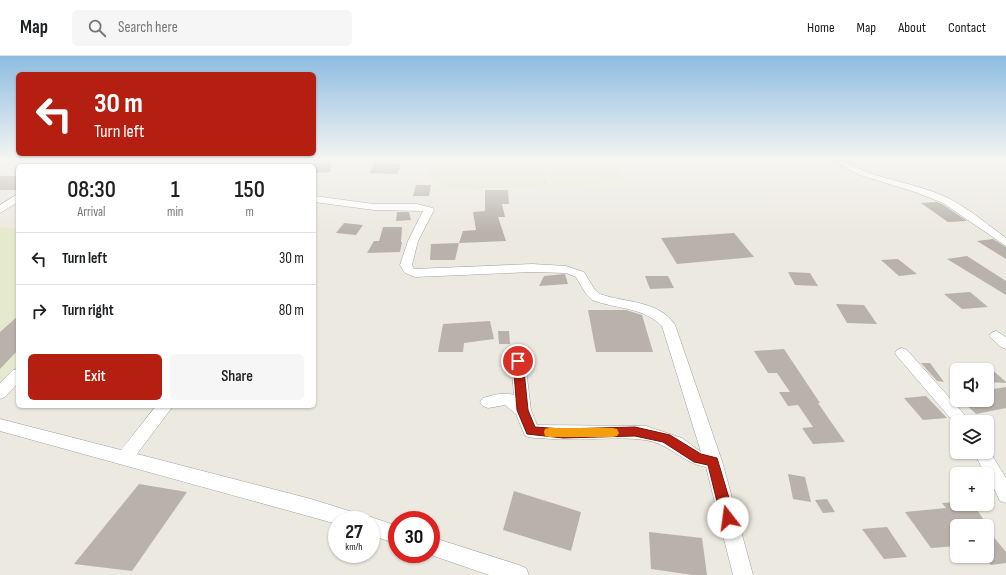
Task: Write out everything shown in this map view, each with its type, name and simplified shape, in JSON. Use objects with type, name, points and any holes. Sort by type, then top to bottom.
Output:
[{"type":"street","points":[[894,184],[946,200],[983,224],[1006,243]]},
{"type":"street","points":[[0,210],[16,198]]},
{"type":"street","points":[[316,199],[361,207],[421,208],[428,210],[413,241],[406,265],[409,271],[532,268],[544,271],[568,270],[579,274],[593,296],[603,300],[644,308],[654,312],[668,325],[713,461],[743,575]]},
{"type":"street","points":[[902,353],[957,415]]},
{"type":"street","points":[[518,361],[523,410],[531,431],[563,433],[646,433],[671,440],[699,459],[713,461]]},
{"type":"street","points":[[0,393],[16,376]]},
{"type":"street","points":[[488,402],[508,399],[523,410]]},
{"type":"street","points":[[124,458],[163,408]]},
{"type":"street","points":[[0,425],[311,506],[328,512]]},
{"type":"street","points":[[986,459],[1006,495]]},
{"type":"street","points":[[440,549],[519,575]]},
{"type":"green space","points":[[440,184],[548,184],[549,186],[475,189],[442,187]]},
{"type":"green space","points":[[553,184],[587,184],[554,187]]},
{"type":"green space","points":[[0,227],[16,229],[16,376],[0,393]]},
{"type":"building","points":[[0,184],[16,184],[16,190],[0,190]]},
{"type":"building","points":[[416,185],[431,185],[429,196],[413,196]]},
{"type":"building","points":[[485,190],[508,190],[509,204],[502,204],[505,217],[498,217],[506,241],[459,243],[463,231],[476,230],[473,212],[485,211]]},
{"type":"building","points":[[937,202],[967,221],[948,222],[921,203]]},
{"type":"building","points":[[397,212],[409,212],[411,220],[396,221]]},
{"type":"building","points":[[344,223],[363,225],[356,235],[336,233]]},
{"type":"building","points":[[383,227],[402,227],[400,252],[367,253],[374,241],[379,241]]},
{"type":"building","points":[[734,233],[754,257],[677,264],[661,238]]},
{"type":"building","points":[[993,239],[1006,247],[1006,259],[977,241]]},
{"type":"building","points":[[459,243],[455,260],[430,260],[431,244]]},
{"type":"building","points":[[967,256],[1006,281],[1006,295],[947,259]]},
{"type":"building","points":[[898,259],[917,274],[899,276],[881,260]]},
{"type":"building","points":[[788,272],[810,273],[818,286],[795,285]]},
{"type":"building","points":[[565,274],[568,284],[539,286],[544,276]]},
{"type":"building","points":[[645,276],[668,276],[674,288],[650,289]]},
{"type":"building","points":[[970,292],[988,307],[962,309],[944,294]]},
{"type":"building","points":[[836,304],[864,305],[877,324],[847,323]]},
{"type":"building","points":[[588,310],[626,310],[642,315],[653,352],[596,352]]},
{"type":"building","points":[[16,318],[16,352],[0,369],[0,332]]},
{"type":"building","points":[[490,321],[494,339],[464,343],[463,352],[438,352],[443,324]]},
{"type":"building","points":[[498,331],[509,331],[510,344],[499,344]]},
{"type":"building","points":[[784,349],[845,442],[813,444],[802,428],[813,427],[798,405],[788,406],[779,392],[790,392],[777,373],[768,373],[754,351]]},
{"type":"building","points":[[921,363],[930,363],[944,382],[937,381]]},
{"type":"building","points":[[994,371],[1006,382],[994,382]]},
{"type":"building","points":[[1006,387],[1006,408],[976,414],[968,407],[994,407],[994,389]]},
{"type":"building","points":[[926,396],[947,418],[923,420],[904,398]]},
{"type":"building","points":[[788,474],[805,477],[811,502],[793,499]]},
{"type":"building","points":[[139,484],[187,492],[132,571],[74,564]]},
{"type":"building","points":[[514,491],[581,512],[571,551],[503,530]]},
{"type":"building","points":[[827,499],[835,512],[823,513],[815,500]]},
{"type":"building","points":[[950,502],[950,511],[978,511],[983,519],[950,519],[950,547],[931,548],[905,512],[946,508],[942,503]]},
{"type":"building","points":[[887,527],[907,557],[884,559],[862,529]]},
{"type":"building","points":[[649,532],[702,538],[707,575],[693,575],[651,569]]},
{"type":"building","points":[[994,537],[1006,552],[1006,563],[991,565],[989,563],[994,563]]},
{"type":"slow traffic","points":[[549,432],[613,433]]},
{"type":"route","points":[[518,361],[523,410],[531,431],[563,433],[635,432],[657,435],[666,438],[699,459],[713,461],[728,518]]}]
